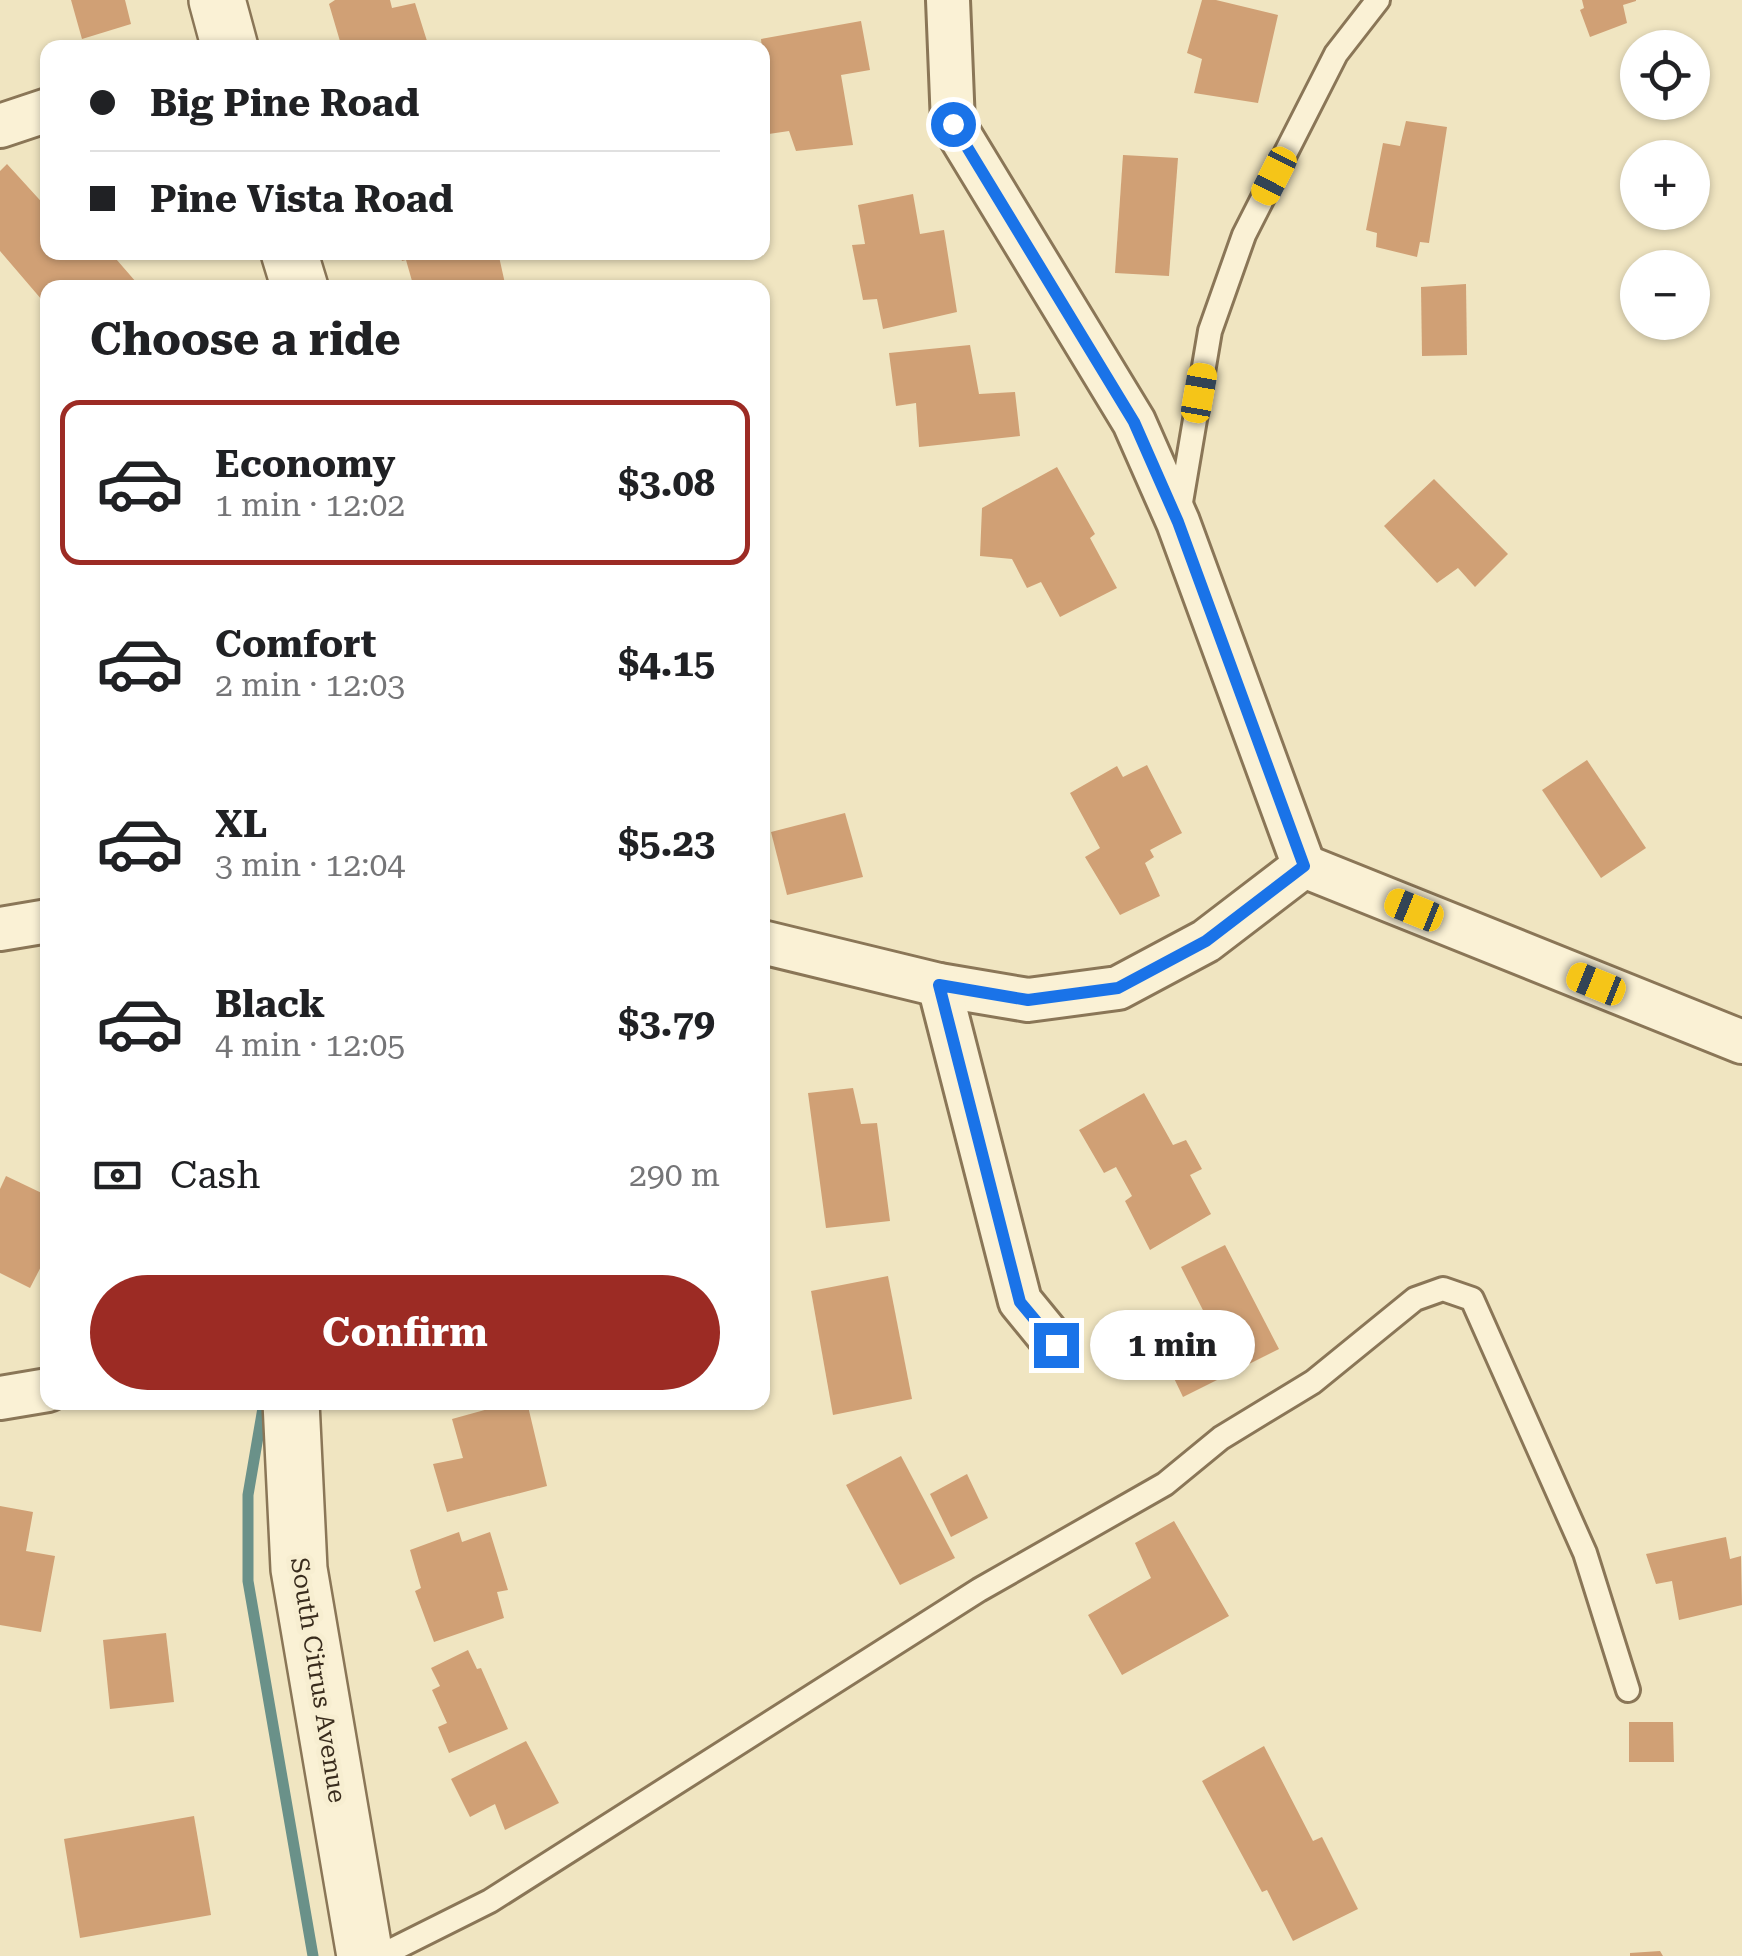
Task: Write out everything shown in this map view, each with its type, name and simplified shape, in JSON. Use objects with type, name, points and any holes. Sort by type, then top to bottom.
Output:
[{"type":"street","points":[[217,0],[228,40]]},
{"type":"street","points":[[948,0],[953,124],[1134,422],[1178,522],[1304,866],[1742,1042]]},
{"type":"street","points":[[0,126],[40,113]]},
{"type":"street","points":[[770,944],[939,985],[1028,1000],[1118,988],[1206,941],[1304,866]]},
{"type":"street","points":[[0,928],[40,922]]},
{"type":"street","points":[[939,985],[1020,1302],[1056,1345]]},
{"type":"street","points":[[0,1398],[40,1391]]},
{"type":"street","name":"South Citrus Avenue","points":[[291,1410],[298,1569],[365,1956]]},
{"type":"lane","points":[[1178,522],[1210,330],[1244,234],[1336,54],[1378,0]]},
{"type":"lane","points":[[380,1956],[490,1901],[979,1590],[1165,1484],[1221,1438],[1313,1382],[1415,1299],[1443,1289],[1472,1299],[1585,1553],[1628,1690]]},
{"type":"building","points":[[71,0],[125,0],[131,24],[82,39]]},
{"type":"building","points":[[335,0],[390,0],[392,8],[415,3],[427,40],[340,40],[329,4]]},
{"type":"building","points":[[1202,0],[1278,15],[1258,103],[1194,93],[1202,59],[1187,53]]},
{"type":"building","points":[[1582,0],[1636,1],[1623,5],[1627,23],[1590,37],[1580,10],[1584,8]]},
{"type":"building","points":[[861,21],[870,70],[841,75],[853,145],[796,151],[789,131],[770,134],[770,40],[761,39]]},
{"type":"building","points":[[1406,121],[1447,127],[1429,243],[1420,242],[1417,257],[1376,247],[1377,233],[1366,230],[1383,143],[1400,146]]},
{"type":"building","points":[[1123,155],[1178,158],[1169,276],[1115,273]]},
{"type":"building","points":[[7,164],[40,200],[40,260],[117,260],[134,280],[40,280],[40,298],[0,251],[0,171]]},
{"type":"building","points":[[913,194],[920,234],[944,230],[957,312],[883,329],[877,299],[863,300],[852,245],[865,244],[858,205]]},
{"type":"building","points":[[406,260],[500,260],[504,280],[412,280]]},
{"type":"building","points":[[1466,284],[1467,355],[1422,356],[1421,287]]},
{"type":"building","points":[[970,345],[979,394],[1015,392],[1020,436],[919,447],[916,403],[896,406],[889,353]]},
{"type":"building","points":[[1057,467],[1095,534],[1090,538],[1117,588],[1060,617],[1041,582],[1027,588],[1012,559],[980,556],[982,508]]},
{"type":"building","points":[[1434,479],[1508,554],[1475,587],[1458,568],[1437,583],[1384,526]]},
{"type":"building","points":[[1587,760],[1646,848],[1601,878],[1542,790]]},
{"type":"building","points":[[1147,765],[1182,833],[1150,850],[1154,857],[1145,863],[1160,896],[1120,915],[1085,857],[1100,848],[1070,793],[1117,766],[1123,777]]},
{"type":"building","points":[[845,813],[863,877],[787,895],[771,832]]},
{"type":"building","points":[[853,1088],[861,1124],[877,1123],[890,1221],[826,1228],[808,1093]]},
{"type":"building","points":[[1144,1093],[1173,1145],[1186,1140],[1202,1169],[1190,1175],[1211,1214],[1150,1250],[1125,1201],[1132,1196],[1116,1167],[1104,1173],[1079,1130]]},
{"type":"building","points":[[6,1176],[40,1192],[40,1269],[30,1288],[0,1273],[0,1189]]},
{"type":"building","points":[[1225,1245],[1279,1349],[1183,1397],[1160,1349],[1209,1322],[1181,1267]]},
{"type":"building","points":[[888,1276],[912,1399],[833,1415],[811,1291]]},
{"type":"building","points":[[485,1410],[529,1410],[547,1486],[447,1512],[433,1464],[463,1458],[452,1419]]},
{"type":"building","points":[[901,1456],[955,1558],[900,1585],[846,1485]]},
{"type":"building","points":[[967,1474],[988,1518],[951,1537],[930,1494]]},
{"type":"building","points":[[0,1506],[33,1512],[26,1551],[55,1556],[41,1632],[0,1625]]},
{"type":"building","points":[[1174,1521],[1229,1616],[1122,1675],[1088,1615],[1151,1578],[1135,1543]]},
{"type":"building","points":[[459,1532],[462,1542],[490,1532],[508,1590],[497,1592],[504,1618],[434,1642],[415,1591],[421,1588],[410,1550]]},
{"type":"building","points":[[1726,1537],[1730,1559],[1741,1556],[1742,1605],[1679,1620],[1672,1581],[1656,1584],[1646,1554]]},
{"type":"building","points":[[166,1633],[174,1702],[110,1709],[103,1640]]},
{"type":"building","points":[[468,1650],[477,1669],[481,1668],[508,1729],[449,1753],[438,1727],[447,1723],[432,1690],[440,1686],[431,1668]]},
{"type":"building","points":[[1629,1722],[1673,1722],[1674,1762],[1629,1762]]},
{"type":"building","points":[[526,1741],[559,1803],[505,1830],[495,1804],[470,1817],[451,1779]]},
{"type":"building","points":[[1264,1746],[1313,1841],[1322,1837],[1358,1909],[1293,1941],[1202,1781]]},
{"type":"building","points":[[194,1816],[211,1915],[80,1938],[64,1839]]},
{"type":"building","points":[[1660,1951],[1663,1956],[1630,1956],[1630,1953]]},
{"type":"waterway","points":[[263,1410],[248,1495],[248,1581],[313,1956]]},
{"type":"route","points":[[953,124],[1134,422],[1178,522],[1304,866],[1206,941],[1118,988],[1028,1000],[939,985],[1020,1302],[1056,1345]]}]
